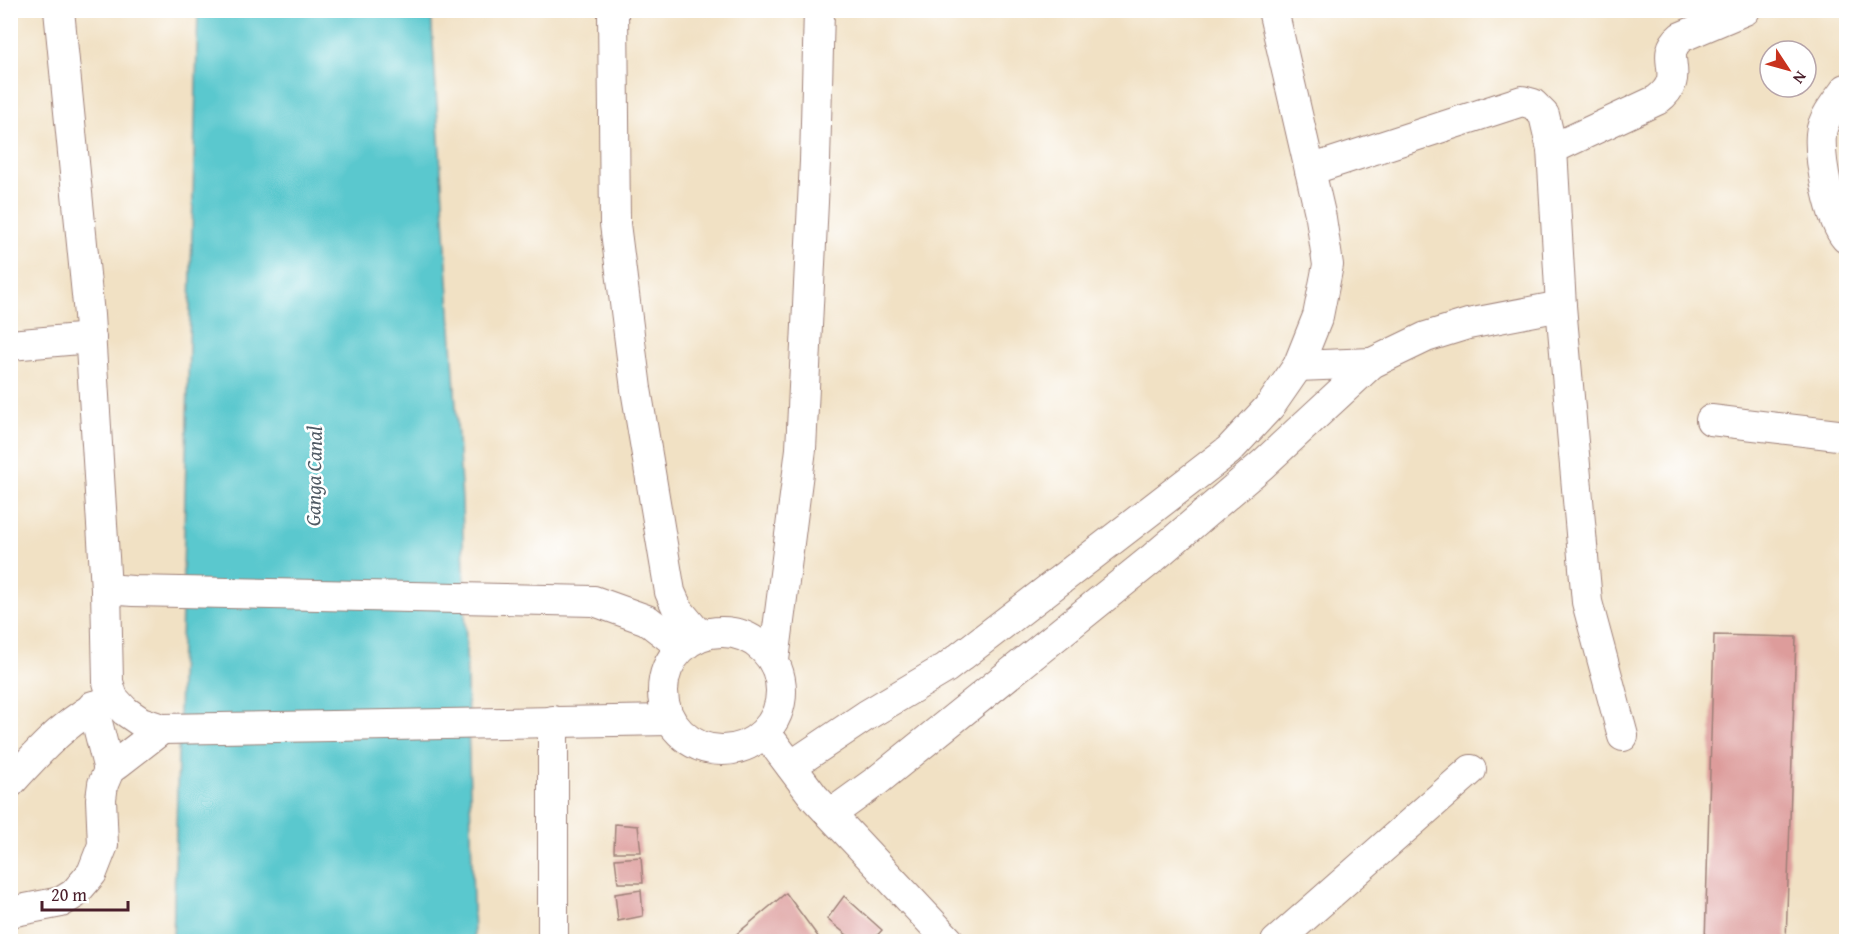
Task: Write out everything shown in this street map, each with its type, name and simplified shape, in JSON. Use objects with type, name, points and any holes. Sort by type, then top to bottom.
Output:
[{"type":"street","points":[[10,912],[61,902],[74,894],[92,873],[103,845],[101,799],[103,784],[109,770],[103,702],[108,682],[120,590],[91,338],[59,10]]},
{"type":"street","points":[[613,10],[615,224],[636,389],[670,592],[690,641]]},
{"type":"street","points":[[774,660],[754,640],[727,631],[690,641],[667,669],[663,695],[670,720],[688,740],[714,750],[741,747],[765,732],[779,710],[782,684],[774,660],[801,449],[815,161],[819,10]]},
{"type":"street","points":[[791,766],[867,715],[946,668],[1229,450],[1271,405],[1298,366],[1318,316],[1328,265],[1310,170],[1273,10]]},
{"type":"street","points":[[1552,149],[1657,100],[1671,90],[1674,78],[1671,54],[1674,43],[1681,37],[1745,10]]},
{"type":"street","points":[[1846,90],[1834,105],[1821,132],[1828,196],[1846,238]]},
{"type":"street","points":[[1310,170],[1522,101],[1533,104],[1544,115],[1552,149],[1561,306],[1587,602],[1623,736]]},
{"type":"street","points":[[831,814],[878,780],[1153,558],[1262,465],[1372,363],[1426,337],[1468,324],[1561,306]]},
{"type":"street","points":[[10,345],[91,338]]},
{"type":"street","points":[[1298,366],[1372,363]]},
{"type":"street","points":[[1711,420],[1846,436]]},
{"type":"street","points":[[120,590],[594,601],[647,620],[690,641]]},
{"type":"street","points":[[103,702],[141,722],[162,729],[670,720]]},
{"type":"street","points":[[10,783],[56,734],[103,702]]},
{"type":"street","points":[[553,721],[553,942]]},
{"type":"street","points":[[109,770],[162,729]]},
{"type":"street","points":[[765,732],[831,814],[950,942]]},
{"type":"street","points":[[1275,942],[1471,770]]},
{"type":"water","name":"Ganga Canal","points":[[198,11],[431,11],[462,501],[474,940],[477,941],[173,942]]},
{"type":"building","points":[[1714,635],[1796,637],[1786,942],[1705,942]]},
{"type":"building","points":[[615,824],[638,826],[641,852],[614,852]]},
{"type":"building","points":[[641,857],[643,883],[618,883],[615,859]]},
{"type":"building","points":[[641,890],[643,916],[618,921],[615,894]]},
{"type":"building","points":[[786,893],[822,942],[727,942]]},
{"type":"building","points":[[844,896],[882,930],[871,942],[856,942],[827,919]]}]
